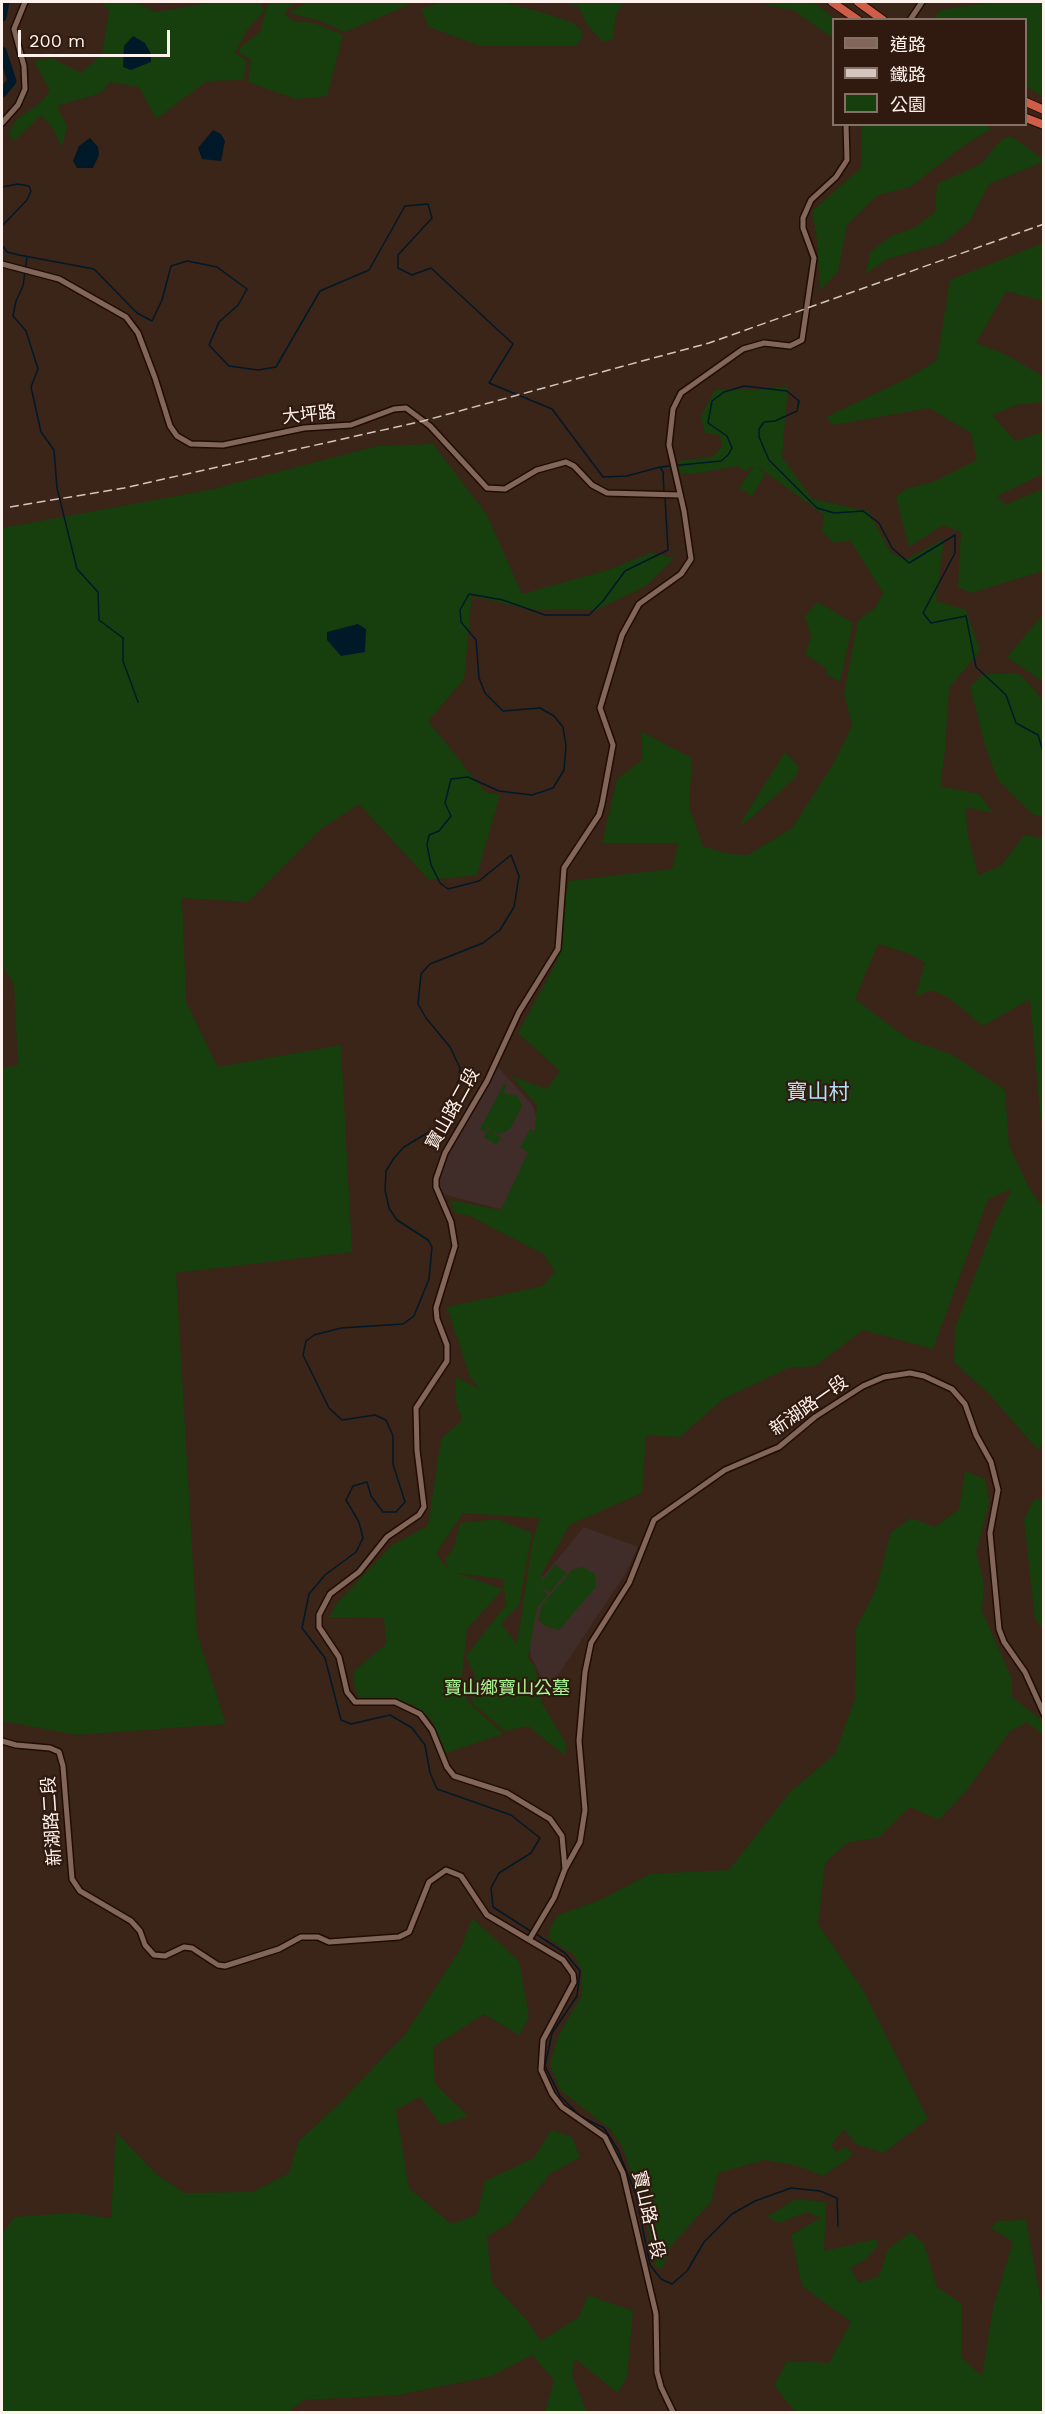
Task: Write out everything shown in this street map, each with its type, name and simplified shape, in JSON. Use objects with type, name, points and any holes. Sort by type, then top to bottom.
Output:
[{"type":"highway","points":[[832,2],[855,18]]},
{"type":"highway","points":[[858,2],[880,18]]},
{"type":"highway","points":[[1027,102],[1044,110]]},
{"type":"highway","points":[[1027,118],[1044,125]]},
{"type":"street","points":[[2,123],[18,105],[25,89],[24,66],[14,29],[25,2]]},
{"type":"street","points":[[912,17],[921,2]]},
{"type":"street","name":"寶山路二段","points":[[565,1869],[562,1836],[550,1819],[507,1793],[460,1779],[449,1772],[432,1730],[420,1714],[395,1702],[362,1704],[350,1697],[339,1657],[319,1627],[319,1615],[330,1594],[359,1572],[387,1536],[418,1515],[424,1507],[417,1450],[416,1408],[447,1361],[447,1345],[437,1319],[436,1308],[455,1246],[451,1222],[436,1187],[438,1168],[487,1081],[519,1012],[558,949],[564,868],[599,814],[604,794],[613,745],[600,708],[622,635],[639,604],[681,574],[691,559],[681,495],[671,458],[669,426],[673,409],[681,393],[743,349],[764,343],[790,346],[802,340],[813,258],[805,235],[803,218],[811,200],[836,177],[847,160],[846,126]]},
{"type":"street","name":"大坪路","points":[[2,264],[68,283],[130,320],[155,378],[170,426],[177,436],[191,444],[223,445],[304,428],[351,425],[394,409],[406,408],[430,426],[487,488],[505,489],[537,470],[566,462],[574,466],[592,485],[607,493],[681,495]]},
{"type":"street","name":"新湖路一段","points":[[529,1940],[561,1884],[565,1869],[580,1842],[584,1800],[579,1741],[585,1672],[591,1642],[628,1583],[654,1520],[725,1470],[779,1447],[815,1417],[863,1386],[884,1377],[910,1373],[924,1376],[952,1389],[965,1404],[976,1435],[991,1462],[998,1490],[990,1533],[999,1629],[1004,1642],[1025,1672],[1044,1714]]},
{"type":"street","name":"新湖路二段","points":[[2,1741],[16,1745],[50,1748],[58,1752],[63,1766],[72,1879],[80,1891],[131,1922],[140,1931],[145,1945],[154,1955],[165,1956],[184,1947],[192,1948],[218,1965],[225,1966],[279,1949],[301,1937],[318,1937],[328,1942],[399,1937],[409,1932],[429,1882],[446,1870],[461,1876],[487,1915],[529,1940]]},
{"type":"street","name":"寶山路一段","points":[[529,1940],[563,1959],[573,1974],[574,1982],[570,1994],[543,2040],[541,2070],[552,2094],[562,2107],[605,2137],[623,2173],[656,2314],[657,2372],[661,2387],[673,2412]]},
{"type":"shaded area","points":[[498,1067],[533,1106],[541,1134],[508,1211],[442,1194],[438,1183],[439,1169]]},
{"type":"shaded area","points":[[584,1527],[638,1547],[624,1576],[548,1690],[531,1657],[523,1601]]},
{"type":"green space","points":[[102,2],[135,2],[156,12],[213,2],[261,2],[264,11],[247,30],[235,53],[247,61],[243,80],[207,81],[156,119],[139,87],[110,82],[101,93],[57,106],[67,127],[62,147],[53,129],[41,115],[14,141],[8,133],[17,119],[40,103],[50,91],[34,61],[51,58],[81,73],[102,54],[109,11]]},
{"type":"green space","points":[[268,2],[299,2],[289,7],[285,14],[293,21],[314,23],[343,35],[327,96],[296,99],[248,82],[251,59],[240,54],[240,48],[260,32]]},
{"type":"green space","points":[[307,2],[415,2],[345,32],[320,21],[289,13]]},
{"type":"green space","points":[[442,2],[501,2],[573,23],[583,32],[576,46],[480,46],[429,27],[421,9]]},
{"type":"green space","points":[[558,2],[623,2],[616,15],[613,39],[603,42],[588,26],[578,6]]},
{"type":"green space","points":[[754,2],[813,2],[834,18],[832,37],[793,10]]},
{"type":"green space","points":[[995,2],[1043,2],[1043,96],[1027,88],[1027,18],[933,18],[941,10]]},
{"type":"green space","points":[[862,126],[986,126],[991,129],[966,144],[910,187],[878,195],[847,225],[838,272],[820,290],[817,239],[812,211],[862,167]]},
{"type":"green space","points":[[1011,136],[1043,159],[1043,162],[989,184],[970,221],[943,243],[887,259],[865,274],[871,251],[889,237],[914,228],[935,212],[937,184],[981,164],[1002,139]]},
{"type":"green space","points":[[1043,243],[1043,301],[1006,291],[976,343],[1003,353],[1043,376],[1043,402],[1016,405],[992,415],[1015,441],[1043,432],[1043,474],[997,496],[1005,505],[1043,489],[1043,571],[971,593],[958,587],[961,532],[943,525],[909,547],[896,497],[905,489],[933,482],[977,460],[971,433],[929,408],[833,425],[826,417],[910,377],[937,360],[950,280]]},
{"type":"green space","name":"寶山鄉寶山公墓","points":[[788,386],[782,457],[812,499],[868,511],[891,553],[905,560],[944,539],[936,601],[966,610],[980,651],[949,688],[940,786],[979,794],[993,813],[966,807],[967,831],[978,875],[1001,866],[1024,835],[1043,838],[1043,1147],[1030,999],[983,1026],[950,999],[933,990],[915,996],[925,963],[910,954],[878,944],[855,999],[908,1039],[951,1054],[1005,1090],[1009,1145],[1029,1188],[1043,1207],[1043,1445],[1037,1449],[988,1393],[954,1362],[955,1328],[994,1225],[1012,1189],[988,1199],[933,1349],[863,1330],[815,1366],[789,1368],[723,1399],[680,1437],[646,1435],[642,1493],[569,1525],[542,1574],[542,1581],[555,1564],[566,1573],[550,1593],[540,1586],[548,1595],[537,1608],[528,1658],[535,1667],[542,1703],[567,1746],[564,1755],[528,1726],[505,1731],[472,1703],[475,1676],[466,1656],[506,1605],[503,1579],[456,1573],[503,1589],[467,1629],[461,1685],[468,1702],[503,1734],[446,1753],[432,1721],[415,1706],[395,1698],[360,1698],[355,1691],[353,1672],[386,1644],[384,1618],[329,1617],[337,1603],[392,1545],[428,1526],[441,1439],[462,1420],[456,1402],[456,1377],[481,1390],[470,1377],[447,1307],[543,1286],[555,1271],[543,1254],[470,1216],[455,1213],[450,1200],[501,1210],[528,1152],[520,1148],[530,1129],[535,1131],[537,1105],[511,1076],[547,1089],[560,1071],[518,1033],[557,961],[568,881],[672,869],[678,843],[602,843],[617,779],[642,760],[642,732],[692,758],[689,807],[703,846],[728,854],[748,855],[792,828],[832,766],[852,726],[844,693],[858,620],[875,608],[883,593],[850,540],[834,543],[822,532],[824,515],[757,466],[765,475],[752,496],[739,488],[755,465],[746,471],[737,466],[693,474],[680,473],[679,461],[712,457],[722,447],[720,435],[705,433],[701,416],[715,390],[767,389]],"holes":[[[463,1513],[540,1518],[533,1539],[517,1644],[501,1624],[519,1605],[532,1533],[497,1519],[460,1523],[454,1547],[445,1560],[449,1571],[436,1553]]]},
{"type":"green space","points":[[433,444],[487,515],[522,594],[611,569],[650,553],[674,558],[646,586],[596,610],[531,610],[472,596],[464,679],[428,721],[485,792],[500,795],[477,875],[429,880],[359,804],[321,829],[248,902],[182,898],[186,1002],[218,1067],[341,1045],[352,1252],[176,1273],[197,1634],[226,1724],[77,1735],[2,1721],[2,1069],[18,1065],[14,984],[2,966],[2,528],[209,490],[377,446]]},
{"type":"green space","points":[[818,602],[853,623],[840,682],[826,674],[827,669],[805,654],[811,637],[805,616]]},
{"type":"green space","points":[[1043,614],[1043,682],[1007,657]]},
{"type":"green space","points":[[1019,673],[1043,700],[1043,817],[1032,814],[998,780],[986,749],[970,687],[983,674]]},
{"type":"green space","points":[[785,752],[799,767],[796,777],[749,820],[739,825]]},
{"type":"green space","points":[[504,1084],[507,1085],[503,1093],[518,1096],[522,1106],[510,1129],[501,1134],[492,1132],[501,1138],[496,1145],[484,1137],[488,1130],[491,1131],[488,1127],[485,1132],[480,1129]]},
{"type":"green space","points":[[965,1471],[985,1479],[989,1503],[976,1552],[984,1585],[982,1611],[1012,1679],[1012,1697],[1043,1721],[1043,1735],[1027,1722],[1010,1731],[967,1790],[939,1820],[910,1807],[879,1837],[847,1843],[825,1863],[818,1924],[863,1990],[928,2119],[884,2153],[856,2144],[844,2129],[831,2145],[836,2152],[846,2147],[853,2155],[823,2176],[798,2166],[765,2160],[718,2173],[711,2202],[670,2247],[662,2269],[655,2266],[645,2214],[622,2146],[610,2129],[560,2090],[550,2064],[558,2036],[582,1995],[582,1970],[573,1954],[548,1938],[551,1925],[558,1915],[600,1900],[650,1874],[729,1870],[790,1792],[835,1754],[855,1699],[856,1628],[876,1589],[891,1532],[911,1518],[935,1527],[959,1509]]},
{"type":"green space","points":[[1034,1499],[1043,1499],[1043,1630],[1035,1619],[1024,1520]]},
{"type":"green space","points":[[582,1567],[595,1574],[596,1587],[559,1630],[545,1626],[539,1621],[541,1606],[572,1570]]},
{"type":"green space","points":[[472,1918],[519,1961],[529,2017],[519,2035],[484,2014],[433,2047],[435,2084],[468,2116],[441,2125],[420,2097],[396,2110],[409,2188],[451,2224],[477,2215],[485,2181],[534,2158],[551,2130],[572,2137],[580,2157],[550,2174],[510,2223],[487,2236],[492,2283],[525,2318],[541,2341],[579,2317],[588,2295],[633,2311],[627,2377],[618,2393],[575,2359],[572,2376],[587,2412],[545,2412],[554,2380],[532,2355],[492,2376],[398,2395],[304,2400],[288,2412],[2,2412],[2,2236],[14,2217],[75,2213],[111,2218],[116,2132],[157,2175],[185,2193],[253,2192],[289,2173],[298,2142],[340,2103],[406,2033],[461,1948]]},
{"type":"green space","points":[[795,2199],[826,2202],[824,2251],[876,2239],[878,2246],[865,2260],[850,2268],[859,2283],[879,2276],[888,2249],[911,2232],[924,2244],[937,2287],[961,2303],[961,2357],[982,2376],[993,2308],[1013,2242],[991,2228],[997,2221],[1026,2220],[1043,2312],[1043,2412],[795,2412],[774,2385],[787,2361],[829,2363],[851,2322],[802,2286],[791,2235],[821,2218],[807,2212],[779,2223],[767,2217]]},
{"type":"water","points":[[133,36],[145,43],[151,54],[151,62],[131,70],[123,67],[124,46]]},
{"type":"water","points":[[213,130],[221,134],[225,141],[221,161],[202,159],[198,148]]},
{"type":"water","points":[[90,138],[98,147],[99,155],[93,168],[77,168],[73,161],[79,146]]},
{"type":"water","points":[[358,624],[366,629],[365,652],[341,656],[327,640],[327,632]]},
{"type":"waterway","points":[[2,17],[5,2]]},
{"type":"waterway","points":[[2,51],[12,81],[2,93]]},
{"type":"waterway","points":[[2,187],[18,184],[29,186],[31,191],[27,200],[2,226]]},
{"type":"waterway","points":[[2,245],[7,252],[94,269],[137,313],[152,321],[162,300],[171,266],[187,261],[217,267],[247,289],[238,305],[219,322],[209,345],[229,366],[258,370],[276,367],[320,291],[369,270],[405,206],[428,204],[432,218],[398,255],[398,268],[412,275],[431,268],[513,344],[489,383],[552,409],[603,477],[627,476],[660,467],[663,472],[664,493]]},
{"type":"waterway","points":[[27,257],[23,286],[16,301],[13,316],[26,331],[38,369],[31,387],[41,432],[54,450],[57,488],[77,569],[98,592],[99,620],[123,638],[123,661],[138,702]]},
{"type":"waterway","points":[[660,467],[721,461],[728,455],[732,448],[727,436],[708,423],[712,401],[724,392],[744,386],[787,391],[799,401],[797,411],[775,421],[764,422],[759,429],[759,437],[769,460],[817,508],[834,513],[863,511],[879,523],[892,548],[909,563],[955,535],[955,553],[923,613],[931,623],[966,616],[976,667],[1006,695],[1016,723],[1038,735],[1044,754]]},
{"type":"waterway","points":[[532,1932],[493,1907],[491,1888],[499,1873],[531,1853],[540,1838],[511,1815],[437,1789],[430,1773],[425,1745],[412,1728],[390,1715],[351,1724],[341,1720],[325,1658],[302,1628],[309,1594],[325,1575],[356,1552],[363,1538],[359,1522],[346,1500],[353,1486],[367,1482],[371,1496],[383,1512],[396,1512],[405,1502],[393,1464],[393,1436],[386,1420],[375,1415],[342,1420],[329,1408],[303,1355],[306,1341],[314,1335],[341,1328],[403,1324],[414,1316],[429,1279],[432,1247],[428,1240],[397,1220],[389,1208],[385,1190],[386,1171],[394,1158],[404,1147],[437,1127],[459,1079],[460,1068],[450,1047],[426,1018],[418,1004],[421,974],[430,964],[483,943],[500,930],[514,907],[519,876],[511,855],[479,881],[448,889],[440,883],[431,865],[427,845],[429,835],[439,831],[451,816],[445,803],[451,779],[468,777],[499,791],[532,795],[553,788],[564,770],[566,746],[563,727],[554,716],[540,708],[503,711],[485,693],[479,678],[476,640],[461,622],[460,610],[469,594],[503,600],[545,615],[589,615],[603,601],[625,571],[668,550],[665,497]]},
{"type":"waterway","points":[[536,1934],[565,1953],[580,1971],[577,1996],[552,2033],[545,2066],[560,2096],[580,2116],[604,2128],[618,2150],[636,2195],[650,2265],[661,2279],[672,2284],[687,2271],[704,2242],[732,2214],[755,2201],[791,2188],[820,2191],[837,2198],[838,2226]]},
{"type":"railway","points":[[10,507],[124,488],[423,421],[709,343],[1044,224]]},
{"type":"district","name":"寶山村","points":[[818,1093]]}]
